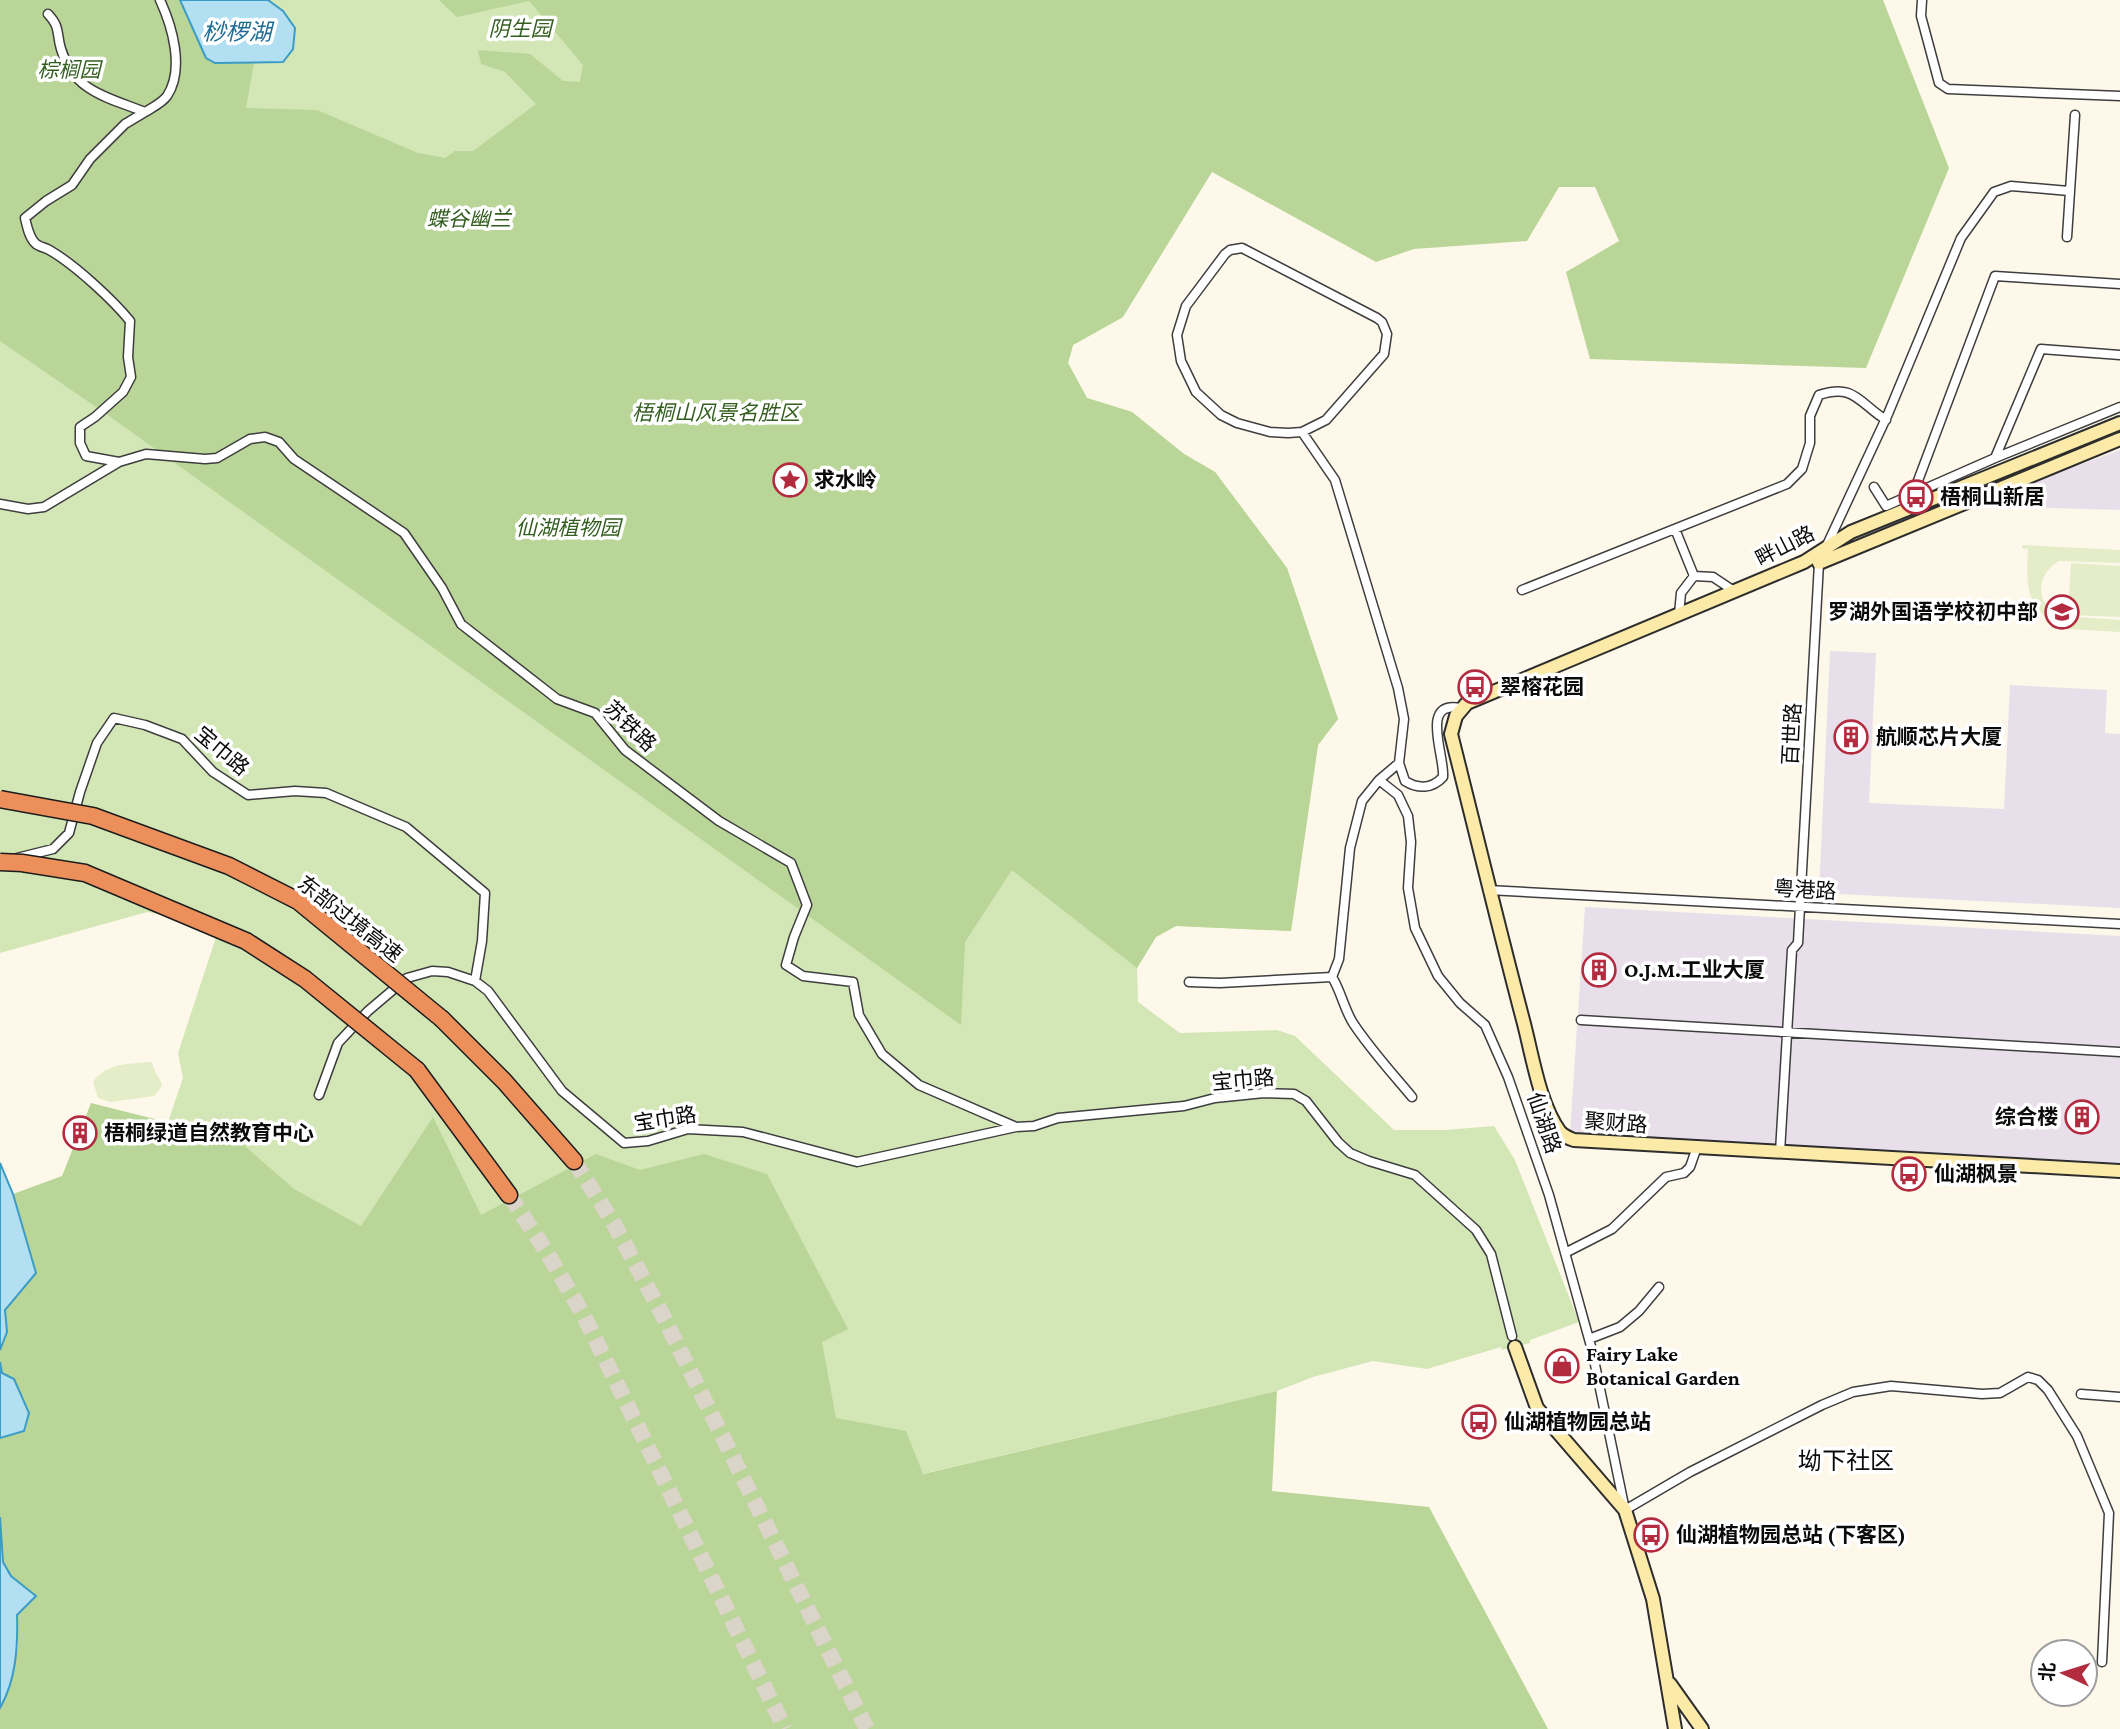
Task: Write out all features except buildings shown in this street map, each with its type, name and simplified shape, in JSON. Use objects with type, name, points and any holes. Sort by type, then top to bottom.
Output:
[{"type":"highway","name":"东部过境高速","points":[[0,799],[93,816],[229,866],[298,901],[442,1019],[505,1081],[573,1161]]},
{"type":"highway","points":[[0,862],[85,873],[246,941],[305,979],[417,1070],[509,1195]]},
{"type":"street","points":[[119,462],[86,456],[80,443],[80,427],[123,392],[131,377],[128,357],[130,321],[120,308],[90,281],[51,251],[36,244],[24,219],[72,185],[90,159],[125,124],[158,105],[167,95],[174,78],[175,51],[160,0]]},
{"type":"street","points":[[1923,0],[1921,16],[1939,83],[1948,89],[2120,96]]},
{"type":"street","points":[[48,14],[56,22],[60,47],[69,69],[79,82],[90,91],[145,112]]},
{"type":"street","points":[[2067,237],[2075,115]]},
{"type":"street","points":[[1826,548],[1886,420],[1961,238],[1994,192],[2011,187],[2069,191]]},
{"type":"street","points":[[1242,248],[1253,252],[1377,317],[1385,327],[1388,341],[1380,360],[1326,419],[1302,432],[1270,432],[1237,423],[1208,405],[1196,393],[1188,378],[1178,345],[1181,316],[1192,296],[1230,250],[1242,248]]},
{"type":"street","points":[[1913,494],[1995,276],[2120,284]]},
{"type":"street","points":[[1995,458],[2041,349],[2120,355]]},
{"type":"street","points":[[1522,590],[1787,484],[1802,469],[1810,443],[1810,416],[1819,395],[1833,390],[1852,393],[1867,408],[1886,420]]},
{"type":"street","points":[[1874,487],[1886,506],[2120,407]]},
{"type":"street","name":"畔山路","points":[[1464,706],[1804,562],[1852,532],[2120,423]]},
{"type":"street","points":[[1302,432],[1335,480],[1398,688],[1404,719],[1399,763],[1405,781],[1412,785],[1429,787],[1443,777],[1444,765],[1437,735],[1437,717],[1446,707],[1464,706]]},
{"type":"street","name":"苏铁路","points":[[119,462],[146,454],[217,458],[250,439],[265,437],[279,442],[294,459],[404,533],[442,588],[461,624],[558,699],[595,713],[625,750],[719,821],[790,863],[807,905],[786,965],[803,976],[853,982],[859,1015],[882,1055],[919,1085],[1016,1127]]},
{"type":"street","name":"畔山路","points":[[1819,563],[2120,439]]},
{"type":"street","points":[[0,504],[28,509],[44,507],[119,462]]},
{"type":"street","points":[[1675,529],[1694,576]]},
{"type":"street","name":"百世路","points":[[1780,1152],[1792,950],[1798,943],[1819,563]]},
{"type":"street","points":[[1694,576],[1713,577],[1734,591]]},
{"type":"street","points":[[1679,614],[1681,593],[1694,576]]},
{"type":"street","name":"聚财路","points":[[1464,706],[1452,724],[1451,734],[1537,1072],[1546,1104],[1560,1132],[1574,1140],[2120,1171]]},
{"type":"street","name":"宝巾路","points":[[0,862],[53,849],[69,833],[97,743],[114,718],[145,725],[183,739],[213,772],[248,795],[295,791],[326,793],[406,827],[485,893],[482,941],[475,981],[488,991],[562,1091],[624,1143],[648,1141],[688,1129],[743,1132],[857,1162],[1016,1127],[1034,1126],[1058,1118],[1184,1106],[1215,1098],[1264,1093],[1294,1094],[1306,1101],[1350,1153],[1415,1175],[1476,1230],[1491,1254],[1514,1342]]},
{"type":"street","points":[[1332,977],[1339,959],[1350,848],[1362,801],[1379,780],[1399,763]]},
{"type":"street","name":"仙湖路","points":[[1379,780],[1398,795],[1408,816],[1411,842],[1408,888],[1415,928],[1437,976],[1460,1003],[1485,1025],[1508,1077],[1549,1195],[1589,1339],[1625,1510],[1653,1599],[1668,1681],[1702,1729]]},
{"type":"street","name":"粤港路","points":[[1489,890],[2120,924]]},
{"type":"street","points":[[318,1095],[338,1044],[368,1011],[407,978],[432,971],[448,972],[475,981]]},
{"type":"street","points":[[1189,982],[1332,977]]},
{"type":"street","points":[[1332,977],[1341,991],[1351,1020],[1412,1097]]},
{"type":"street","points":[[1581,1020],[2120,1052]]},
{"type":"street","points":[[1565,1253],[1612,1229],[1665,1177],[1684,1173],[1697,1147]]},
{"type":"street","points":[[1589,1339],[1620,1326],[1639,1311],[1659,1287]]},
{"type":"street","name":"仙湖路","points":[[1514,1342],[1537,1408],[1625,1510]]},
{"type":"street","points":[[1625,1510],[1709,1463],[1853,1392],[1892,1385],[1982,1394],[2000,1392],[2028,1377],[2038,1380],[2048,1390],[2077,1436],[2109,1513],[2102,1662]]},
{"type":"street","points":[[2081,1394],[2120,1396]]},
{"type":"street","points":[[2109,1513],[2120,1514]]},
{"type":"street","points":[[1668,1681],[1675,1729]]},
{"type":"shaded area","points":[[2120,450],[2120,510],[2016,507],[2016,488]]},
{"type":"shaded area","points":[[1830,651],[1876,653],[1869,803],[2004,809],[2010,685],[2107,690],[2105,733],[2120,734],[2120,908],[1819,893]]},
{"type":"shaded area","points":[[1585,907],[2120,936],[2120,1166],[1570,1132]]},
{"type":"green space","name":"仙湖植物园","points":[[0,0],[1114,0],[1123,317],[1073,345],[1068,363],[1087,398],[1132,412],[1184,454],[1215,472],[1287,568],[1338,719],[1318,745],[1291,931],[1176,926],[1156,937],[1137,968],[1138,1002],[1180,1033],[1277,1030],[1295,1036],[1394,1130],[1494,1126],[1515,1160],[1579,1322],[1530,1340],[1530,1343],[1502,1350],[1501,1347],[1427,1369],[1373,1361],[1313,1377],[1277,1391],[922,1474],[154,1163],[183,1078],[178,1053],[220,925],[147,912],[0,953]]},
{"type":"green space","name":"梧桐山风景名胜区","points":[[0,0],[180,0],[206,58],[216,63],[254,63],[246,108],[317,110],[418,153],[445,158],[455,151],[473,151],[536,104],[505,72],[481,64],[478,50],[530,54],[563,81],[580,82],[583,65],[529,1],[457,17],[439,0],[1883,0],[1949,168],[1866,368],[1590,359],[1566,272],[1619,241],[1595,187],[1559,187],[1527,241],[1414,249],[1376,262],[1212,172],[1123,317],[1073,345],[1068,363],[1087,398],[1132,412],[1184,454],[1215,472],[1287,568],[1338,719],[1318,745],[1291,931],[1176,926],[1156,937],[1137,968],[1012,870],[965,942],[961,1025],[112,418],[0,341]]},
{"type":"green space","points":[[2022,545],[2120,550],[2120,563],[2059,561],[2046,574],[2041,589],[2046,605],[2060,616],[2120,620],[2120,632],[2051,628],[2051,620],[2042,614],[2032,599],[2027,569],[2028,549],[2022,548]]},
{"type":"green space","points":[[2071,563],[2120,566],[2120,617],[2068,615]]},
{"type":"green space","points":[[152,1062],[162,1086],[154,1096],[111,1102],[98,1098],[93,1082],[105,1071],[119,1065]]},
{"type":"green space","points":[[91,1103],[238,1140],[294,1189],[361,1226],[433,1117],[481,1215],[596,1154],[640,1170],[704,1154],[767,1174],[848,1329],[822,1342],[836,1418],[906,1431],[923,1474],[1277,1391],[1272,1491],[1429,1507],[1548,1729],[0,1729],[0,1708],[12,1677],[18,1645],[11,1576],[3,1562],[0,1542],[0,1438],[24,1431],[2,1373],[0,1350],[7,1332],[5,1310],[36,1273],[13,1194],[62,1176]]},
{"type":"water","name":"桫椤湖","points":[[180,0],[268,0],[283,11],[295,28],[293,49],[283,62],[215,63],[206,58]]},
{"type":"water","points":[[0,1163],[13,1194],[36,1273],[5,1310],[7,1332],[0,1350]]},
{"type":"water","points":[[0,1362],[2,1373],[14,1379],[29,1413],[24,1431],[0,1438]]},
{"type":"water","points":[[0,1517],[3,1562],[11,1576],[36,1596],[17,1615],[15,1663],[10,1686],[0,1708]]},
{"type":"tunnel","points":[[574,1161],[614,1224],[661,1312],[867,1729]]},
{"type":"tunnel","points":[[509,1195],[583,1314],[785,1729]]},
{"type":"place","name":"求水岭","points":[[790,480]]},
{"type":"place","name":"梧桐山新居","points":[[1916,497]]},
{"type":"place","name":"罗湖外国语学校初中部","points":[[2062,612]]},
{"type":"place","name":"翠榕花园","points":[[1475,687]]},
{"type":"place","name":"航顺芯片大厦","points":[[1851,737]]},
{"type":"place","name":"O.J.M.工业大厦","points":[[1599,970]]},
{"type":"place","name":"综合楼","points":[[2082,1117]]},
{"type":"place","name":"梧桐绿道自然教育中心","points":[[80,1133]]},
{"type":"place","name":"仙湖枫景","points":[[1909,1174]]},
{"type":"place","name":"Fairy Lake Botanical Garden","points":[[1562,1366]]},
{"type":"place","name":"仙湖植物园总站","points":[[1479,1422]]},
{"type":"place","name":"仙湖植物园总站 (下客区)","points":[[1651,1535]]},
{"type":"district","name":"坳下社区","points":[[1846,1460]]},
{"type":"park label","name":"阴生园","points":[[520,29]]},
{"type":"park label","name":"棕榈园","points":[[69,70]]},
{"type":"park label","name":"蝶谷幽兰","points":[[469,219]]}]
